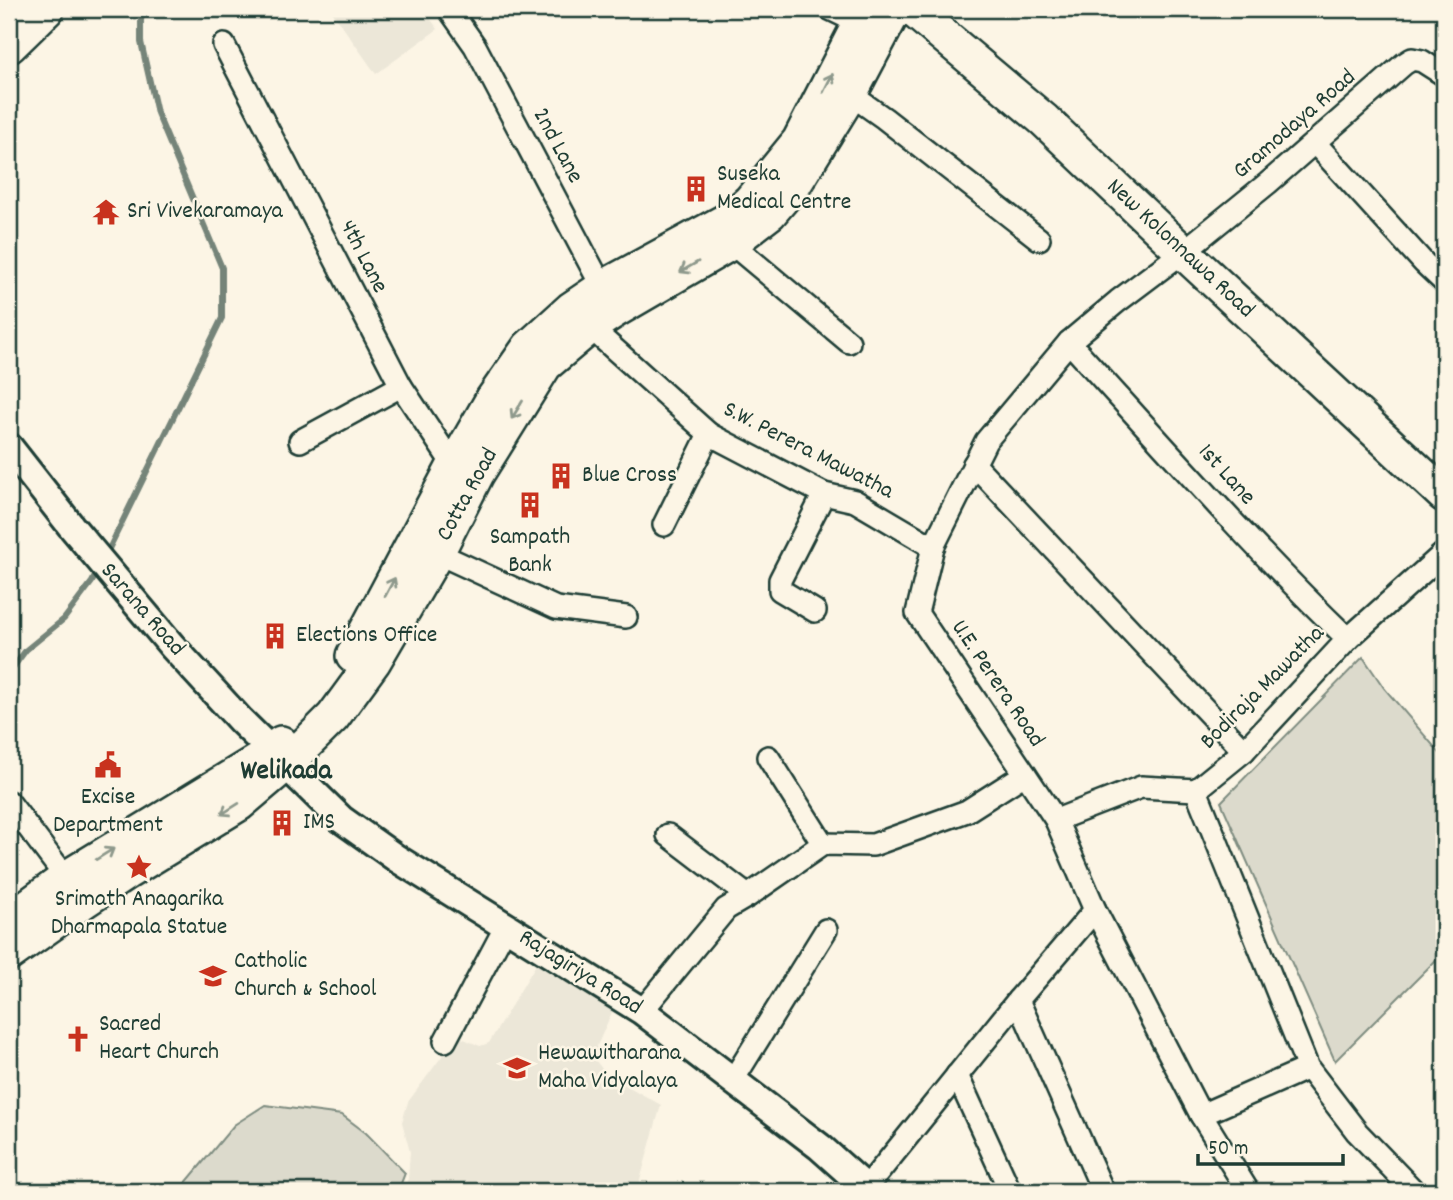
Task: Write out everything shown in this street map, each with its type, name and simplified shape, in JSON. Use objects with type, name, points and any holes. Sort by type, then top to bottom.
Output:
[{"type":"highway","points":[[9,46],[46,9]]},
{"type":"main road","name":"Cotta Road","points":[[595,308],[732,243],[770,213],[794,185],[850,94],[895,9]]},
{"type":"main road","name":"New Kolonnawa Road","points":[[912,9],[1044,120],[1444,495]]},
{"type":"main road","name":"Cotta Road","points":[[384,624],[437,553],[492,400],[529,347],[595,308],[731,218],[750,201],[799,141],[863,16]]},
{"type":"main road","name":"Cotta Road","points":[[9,920],[75,889],[126,873],[239,804],[279,758],[333,717],[374,662],[384,624],[466,470]]},
{"type":"main road","name":"Cotta Road","points":[[9,954],[75,889]]},
{"type":"street","name":"2nd Lane","points":[[449,9],[475,46],[595,308]]},
{"type":"street","points":[[830,9],[863,16]]},
{"type":"street","name":"4th Lane","points":[[224,45],[401,386],[466,470]]},
{"type":"street","name":"Gramodaya Road","points":[[1183,252],[1268,183],[1404,64],[1412,59],[1422,61],[1444,75]]},
{"type":"street","points":[[850,94],[1039,239]]},
{"type":"street","points":[[1315,143],[1444,282]]},
{"type":"street","points":[[732,243],[849,342]]},
{"type":"street","name":"U.E. Perera Road","points":[[1183,252],[1069,342],[986,441],[933,547],[917,613],[1056,820],[1096,910],[1201,1115],[1248,1191]]},
{"type":"street","name":"S.W. Perera Mawatha","points":[[595,308],[709,434],[824,494],[855,501],[933,547]]},
{"type":"street","name":"1st Lane","points":[[1069,342],[1223,512],[1348,639]]},
{"type":"street","points":[[300,441],[401,386]]},
{"type":"street","points":[[664,525],[709,434]]},
{"type":"street","name":"Sarana Road","points":[[9,447],[172,646],[240,721],[279,758]]},
{"type":"street","points":[[974,464],[1244,751]]},
{"type":"street","points":[[816,611],[780,590],[780,580],[824,494]]},
{"type":"street","points":[[437,553],[556,608],[626,617]]},
{"type":"street","name":"Bodiraja Mawatha","points":[[1196,790],[1244,751],[1348,639],[1444,553]]},
{"type":"street","points":[[768,757],[823,844]]},
{"type":"street","name":"Rajagiriya Road","points":[[279,758],[341,819],[396,858],[642,1011],[820,1147],[866,1189]]},
{"type":"street","points":[[642,1011],[726,909],[823,844],[873,845],[967,811],[1025,774]]},
{"type":"street","points":[[1056,820],[1141,787],[1196,790],[1308,1068],[1357,1132],[1414,1191]]},
{"type":"street","points":[[9,802],[75,889]]},
{"type":"street","points":[[668,835],[748,896]]},
{"type":"street","points":[[866,1189],[1018,1000],[1096,910]]},
{"type":"street","points":[[445,1041],[506,926]]},
{"type":"street","points":[[733,1080],[826,930]]},
{"type":"street","points":[[1018,1000],[1103,1191]]},
{"type":"street","points":[[1201,1115],[1308,1068]]},
{"type":"street","points":[[957,1075],[1010,1191]]},
{"type":"shaded area","points":[[330,9],[423,9],[438,29],[376,74]]},
{"type":"shaded area","points":[[1363,657],[1384,688],[1444,758],[1444,952],[1335,1061],[1221,802]]},
{"type":"shaded area","name":"Hewawitharana Maha Vidyalaya","points":[[541,956],[610,1000],[612,1012],[597,1046],[596,1061],[606,1074],[661,1105],[637,1191],[407,1191],[410,1152],[402,1122],[408,1102],[457,1036],[480,1046],[489,1043]]},
{"type":"shaded area","points":[[265,1105],[342,1115],[366,1133],[405,1173],[398,1191],[179,1191],[234,1125]]},
{"type":"waterway","points":[[105,557],[222,318],[222,268],[157,113],[141,42],[141,19],[146,9]]},
{"type":"waterway","points":[[9,673],[26,650],[64,619],[98,570]]},
{"type":"place","name":"Suseka Medical Centre","points":[[696,189]]},
{"type":"place","name":"Sri Vivekaramaya","points":[[106,212]]},
{"type":"place","name":"Blue Cross","points":[[561,476]]},
{"type":"place","name":"Sampath Bank","points":[[530,505]]},
{"type":"place","name":"Elections Office","points":[[275,636]]},
{"type":"place","name":"Excise Department","points":[[108,765]]},
{"type":"place","name":"IMS","points":[[282,823]]},
{"type":"place","name":"Srimath Anagarika Dharmapala Statue","points":[[139,867]]},
{"type":"place","name":"Catholic Church & School","points":[[213,976]]},
{"type":"place","name":"Sacred Heart Church","points":[[78,1039]]},
{"type":"place","name":"Hewawitharana Maha Vidyalaya","points":[[517,1068]]},
{"type":"district","name":"Welikada","points":[[286,773]]}]
